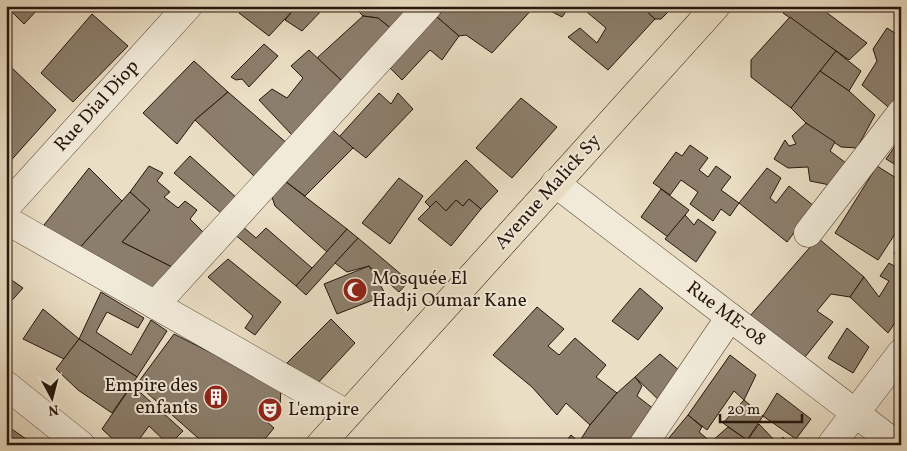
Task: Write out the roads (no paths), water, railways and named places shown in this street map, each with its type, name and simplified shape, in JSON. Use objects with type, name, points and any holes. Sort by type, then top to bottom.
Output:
[{"type":"main road","name":"Avenue Malick Sy","points":[[320,445],[716,6]]},
{"type":"street","name":"Rue Dial Diop","points":[[6,207],[188,6]]},
{"type":"street","points":[[155,305],[428,6]]},
{"type":"street","points":[[808,233],[901,113]]},
{"type":"street","name":"Rue ME-08","points":[[555,183],[897,445]]},
{"type":"street","points":[[6,220],[347,414]]},
{"type":"street","points":[[643,445],[730,317]]},
{"type":"street","points":[[831,445],[901,353]]},
{"type":"street","points":[[6,385],[81,445]]},
{"type":"place","name":"Mosquée El Hadji Oumar Kane","points":[[355,290]]},
{"type":"place","name":"Empire des enfants","points":[[216,397]]},
{"type":"place","name":"L'empire","points":[[270,410]]}]
